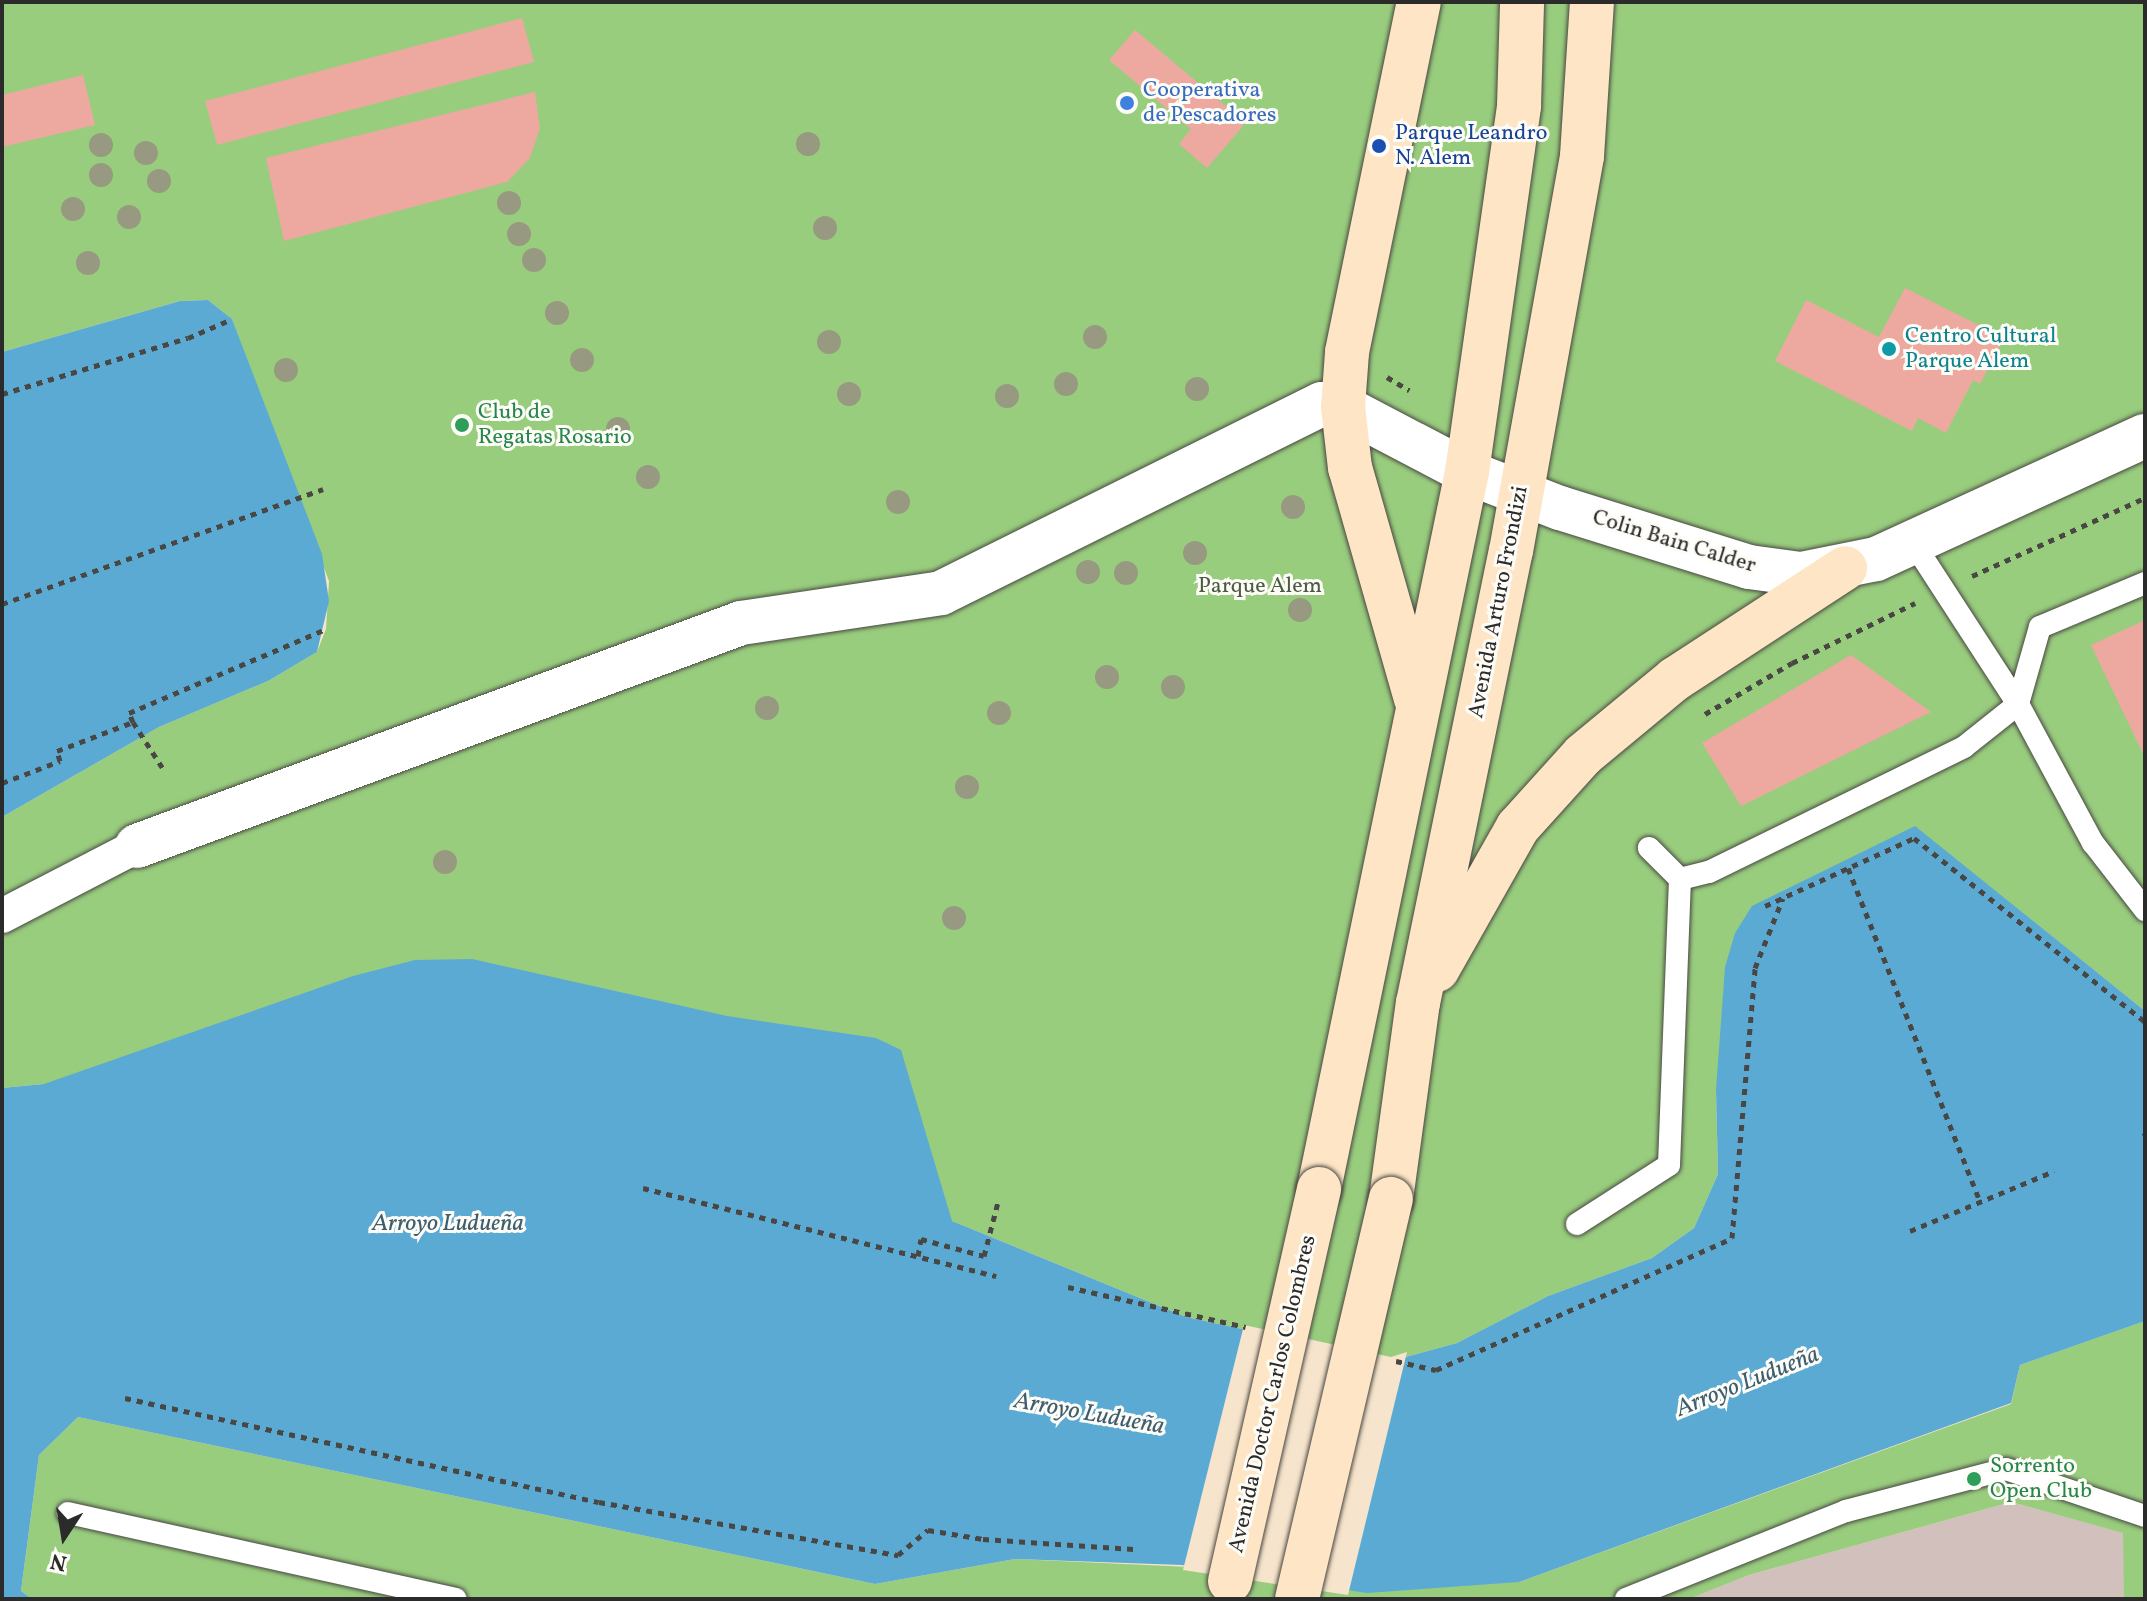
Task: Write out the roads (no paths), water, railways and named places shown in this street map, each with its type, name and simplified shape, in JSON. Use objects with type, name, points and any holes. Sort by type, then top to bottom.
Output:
[{"type":"main road","points":[[1417,703],[1350,468],[1343,407],[1347,352],[1419,2]]},
{"type":"main road","points":[[1417,703],[1467,472],[1519,106],[1522,2]]},
{"type":"main road","name":"Avenida Arturo Frondizi","points":[[1297,1599],[1391,1199],[1418,1003],[1520,493],[1582,156],[1592,2]]},
{"type":"main road","points":[[1418,1003],[1518,827],[1583,755],[1675,679],[1845,568]]},
{"type":"main road","name":"Avenida Doctor Carlos Colombres","points":[[1225,1599],[1319,1189],[1417,703]]},
{"type":"street","points":[[2,916],[137,846],[741,623],[941,593],[1322,404],[1343,407]]},
{"type":"street","name":"Colin Bain Calder","points":[[1343,407],[1467,472],[1520,493],[1749,567],[1801,574],[1845,568],[1914,544],[2145,436]]},
{"type":"lane","points":[[1914,544],[2018,704],[2093,843],[2145,910]]},
{"type":"lane","points":[[1680,879],[1709,872],[1964,747],[2018,704],[2040,627],[2145,583]]},
{"type":"lane","points":[[1577,1224],[1669,1165],[1680,879],[1649,848]]},
{"type":"lane","points":[[1626,1599],[1846,1511],[2006,1469],[2145,1516]]},
{"type":"lane","points":[[68,1513],[456,1599]]},
{"type":"water","points":[[208,300],[232,319],[322,554],[329,601],[317,652],[268,681],[159,727],[2,817],[2,352],[180,301]]},
{"type":"water","name":"Arroyo Ludueña","points":[[1915,826],[2145,1011],[2145,1321],[2020,1365],[2011,1403],[1519,1582],[1367,1593],[1182,1565],[1015,1559],[875,1584],[78,1417],[39,1455],[21,1591],[32,1599],[2,1599],[2,1088],[44,1084],[353,976],[415,960],[472,959],[727,1016],[876,1038],[901,1050],[952,1221],[1186,1317],[1391,1361],[1457,1343],[1548,1296],[1652,1258],[1694,1228],[1718,1174],[1716,1090],[1725,967],[1735,933],[1752,906]]},
{"type":"place","name":"Cooperativa de Pescadores","points":[[1127,103]]},
{"type":"place","name":"Parque Leandro N. Alem","points":[[1379,146]]},
{"type":"place","name":"Centro Cultural Parque Alem","points":[[1889,349]]},
{"type":"place","name":"Club de Regatas Rosario","points":[[462,425]]},
{"type":"place","name":"Sorrento Open Club","points":[[1974,1479]]},
{"type":"park label","name":"Parque Alem","points":[[1260,587]]}]
